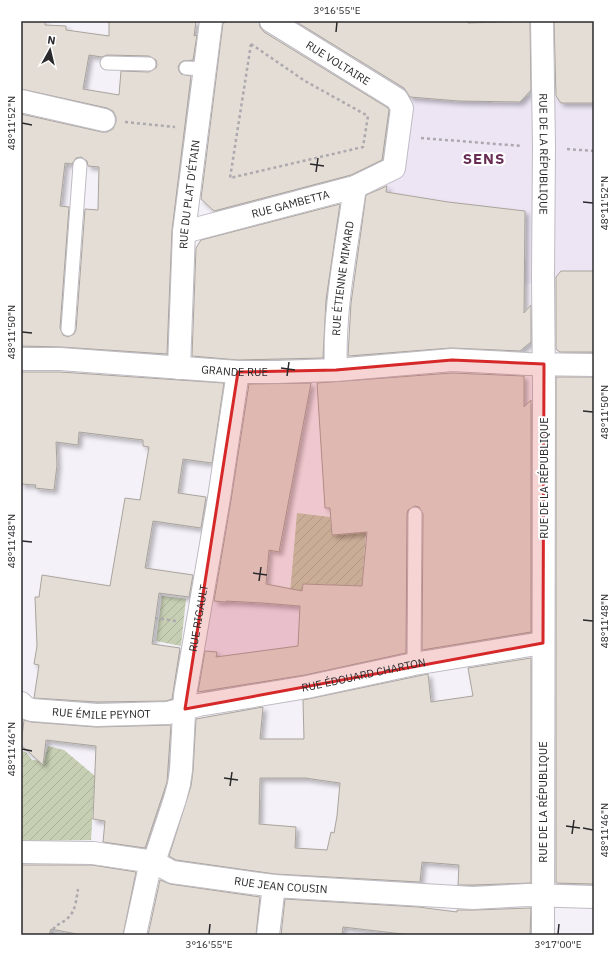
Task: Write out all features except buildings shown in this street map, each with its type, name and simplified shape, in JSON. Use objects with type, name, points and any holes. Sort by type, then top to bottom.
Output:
[{"type":"street","name":"RUE DU PLAT D'ÉTAIN","points":[[179,368],[184,232],[197,130],[196,68],[211,21]]},
{"type":"street","name":"RUE VOLTAIRE","points":[[271,21],[397,99],[402,108],[398,136]]},
{"type":"street","name":"RUE DE LA RÉPUBLIQUE","points":[[542,21],[544,147],[543,935]]},
{"type":"street","points":[[21,101],[91,120]]},
{"type":"street","name":"RUE GAMBETTA","points":[[184,232],[355,187],[394,168],[398,136]]},
{"type":"street","name":"RUE ÉTIENNE MIMARD","points":[[336,370],[336,321],[355,187]]},
{"type":"street","name":"GRANDE RUE","points":[[21,359],[66,354],[179,368],[238,372],[336,370],[452,360],[594,365]]},
{"type":"street","name":"RUE RIGAULT","points":[[135,935],[148,875],[154,862],[179,784],[185,695],[219,498],[238,372]]},
{"type":"street","name":"RUE ÉDOUARD CHARTON","points":[[185,709],[199,705],[307,687],[414,664],[543,643]]},
{"type":"street","name":"RUE ÉMILE PEYNOT","points":[[21,703],[26,708],[32,710],[98,715],[168,713],[185,709]]},
{"type":"street","name":"RUE JEAN COUSIN","points":[[21,852],[93,853],[154,862],[172,872],[274,886],[472,898],[528,895],[594,897]]},
{"type":"street","points":[[268,935],[274,886]]},
{"type":"lane","points":[[107,62],[149,64]]},
{"type":"lane","points":[[68,329],[80,165]]},
{"type":"lane","points":[[414,664],[415,514]]},
{"type":"path","points":[[251,44],[306,81],[368,116],[363,147],[230,178],[251,44]]},
{"type":"path","points":[[91,120],[143,123],[197,130]]},
{"type":"path","points":[[398,136],[594,151]]},
{"type":"path","points":[[155,618],[178,622]]},
{"type":"path","points":[[51,935],[55,926],[66,921],[75,908],[78,889]]},
{"type":"highlighted area","points":[[452,360],[544,364],[543,643],[185,709],[238,372],[336,370]]},
{"type":"shaded area","points":[[399,80],[525,96],[552,96],[557,98],[561,103],[594,103],[594,271],[561,271],[551,283],[530,283],[527,285],[524,282],[525,215],[521,211],[448,202],[363,188],[370,161],[389,164],[398,107],[379,103],[382,91],[396,85]]},
{"type":"shaded area","points":[[210,600],[300,606],[298,675],[200,689],[194,684]]},
{"type":"green space","points":[[297,513],[330,517],[332,535],[366,532],[362,586],[303,584],[300,606],[289,605]]},
{"type":"green space","points":[[162,596],[186,599],[181,646],[156,641]]},
{"type":"green space","points":[[48,746],[64,750],[95,776],[91,840],[21,841],[21,777],[23,767],[21,766],[21,751],[26,752],[32,760],[44,761]]},
{"type":"district","name":"SENS","points":[[484,159]]}]
